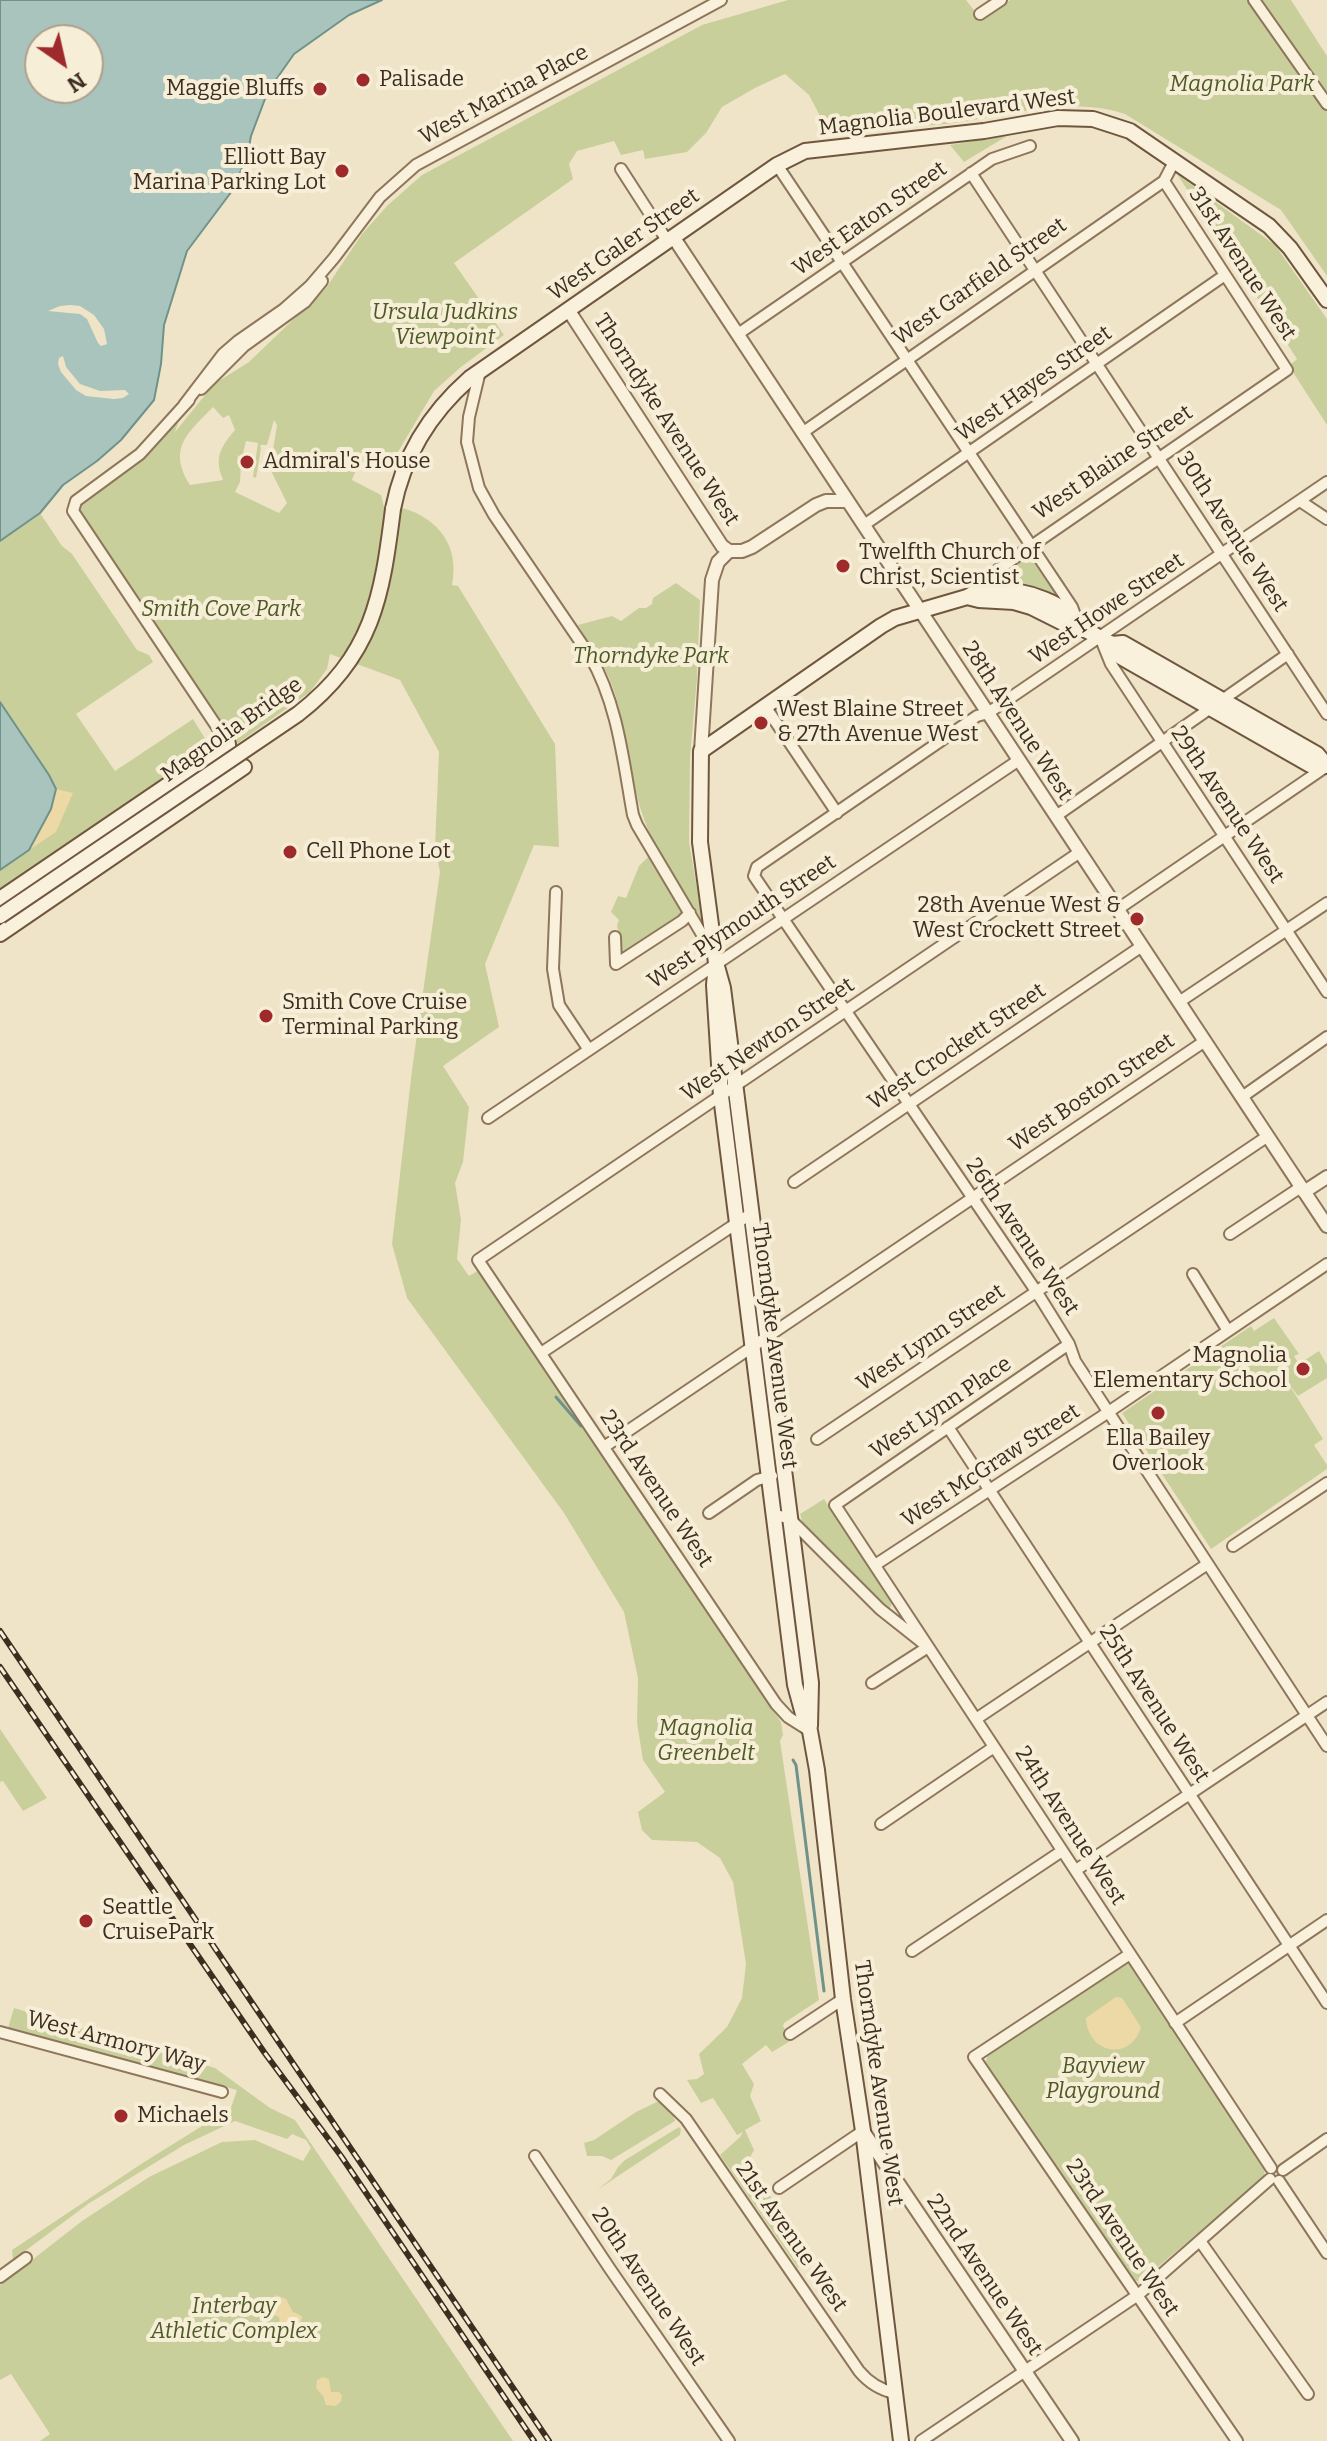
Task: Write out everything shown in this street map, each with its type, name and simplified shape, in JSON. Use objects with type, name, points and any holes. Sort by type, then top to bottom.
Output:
[{"type":"main road","name":"Magnolia Boulevard West","points":[[794,156],[805,151],[984,131],[1058,118],[1111,123],[1130,131],[1175,160],[1280,236],[1327,300]]},
{"type":"main road","name":"West Galer Street","points":[[480,371],[794,156]]},
{"type":"main road","name":"Magnolia Bridge","points":[[0,916],[298,714],[324,692],[354,655],[375,612],[400,479],[419,438],[443,405],[480,371]]},
{"type":"main road","points":[[701,751],[881,626],[895,618],[967,597],[1014,602],[1063,623],[1078,626],[1106,641],[1123,643],[1216,704],[1317,754],[1327,766]]},
{"type":"main road","points":[[0,899],[228,744]]},
{"type":"main road","name":"Thorndyke Avenue West","points":[[701,751],[700,842],[716,963],[723,988],[752,1213],[811,1683],[810,1731],[901,2441]]},
{"type":"main road","points":[[0,934],[244,767]]},
{"type":"main road","name":"Thorndyke Avenue West","points":[[716,963],[714,985],[721,1096],[751,1346],[795,1685],[810,1731]]},
{"type":"street","name":"West Marina Place","points":[[228,744],[75,515],[73,506],[76,501],[140,454],[244,346],[305,302],[380,197],[416,165],[721,0]]},
{"type":"street","points":[[980,14],[1001,0]]},
{"type":"street","points":[[1254,0],[1327,104]]},
{"type":"street","name":"West Eaton Street","points":[[738,334],[992,159],[1030,146]]},
{"type":"street","name":"West Garfield Street","points":[[802,433],[1164,181],[1175,160]]},
{"type":"street","points":[[777,165],[1072,607],[1078,626]]},
{"type":"street","name":"28th Avenue West","points":[[621,169],[738,334],[1327,1226]]},
{"type":"street","name":"30th Avenue West","points":[[971,173],[1327,714]]},
{"type":"street","name":"31st Avenue West","points":[[1164,181],[1287,370]]},
{"type":"street","name":"West Hayes Street","points":[[864,525],[1225,275]]},
{"type":"street","name":"Thorndyke Avenue West","points":[[569,311],[722,546],[729,551],[725,569],[711,594],[701,751]]},
{"type":"street","name":"West Blaine Street","points":[[967,597],[985,579],[1030,547],[1287,370]]},
{"type":"street","points":[[480,371],[469,417],[467,442],[479,488],[604,680],[617,725],[633,815],[716,963]]},
{"type":"street","name":"West Howe Street","points":[[754,876],[757,867],[977,716],[988,713],[1106,641],[1327,482]]},
{"type":"street","points":[[729,551],[752,547],[826,501],[847,501]]},
{"type":"street","points":[[1300,501],[1327,519]]},
{"type":"street","name":"29th Avenue West","points":[[1106,641],[1111,664],[1327,992]]},
{"type":"street","points":[[1056,816],[1288,654]]},
{"type":"street","points":[[765,706],[837,813]]},
{"type":"street","points":[[228,744],[244,767]]},
{"type":"street","name":"West Plymouth Street","points":[[488,1118],[1019,760]]},
{"type":"street","points":[[1118,909],[1327,766]]},
{"type":"street","name":"West Newton Street","points":[[478,1260],[1080,852]]},
{"type":"street","name":"26th Avenue West","points":[[754,876],[1036,1291],[1069,1344],[1075,1361],[1327,1746]]},
{"type":"street","points":[[556,892],[553,969],[559,1005],[589,1050]]},
{"type":"street","name":"West Boston Street","points":[[1179,1002],[1327,903]]},
{"type":"street","points":[[615,937],[616,964],[690,913]]},
{"type":"street","name":"West Crockett Street","points":[[794,1182],[1142,946]]},
{"type":"street","points":[[1242,1097],[1327,1037]]},
{"type":"street","name":"West Boston Street","points":[[604,1447],[1205,1041]]},
{"type":"street","name":"West Lynn Street","points":[[817,1439],[1268,1136]]},
{"type":"street","points":[[1230,1234],[1327,1177]]},
{"type":"street","points":[[541,1353],[752,1213]]},
{"type":"street","name":"23rd Avenue West","points":[[478,1260],[776,1704],[788,1717],[810,1731]]},
{"type":"street","name":"West McGraw Street","points":[[875,1565],[1327,1264]]},
{"type":"street","points":[[1193,1274],[1228,1331]]},
{"type":"street","name":"West Lynn Place","points":[[835,1505],[1069,1344]]},
{"type":"street","name":"25th Avenue West","points":[[948,1427],[1327,2003]]},
{"type":"street","points":[[709,1513],[757,1480],[784,1472]]},
{"type":"street","points":[[1233,1546],[1327,1484]]},
{"type":"street","name":"24th Avenue West","points":[[835,1505],[1327,2253]]},
{"type":"street","points":[[774,1515],[789,1518],[880,1609],[928,1647],[872,1683]]},
{"type":"street","points":[[976,1719],[1206,1565]]},
{"type":"street","points":[[1076,1870],[1327,1702]]},
{"type":"street","points":[[881,1824],[994,1747]]},
{"type":"street","points":[[912,1951],[1062,1851]]},
{"type":"street","points":[[1175,2023],[1327,1920]]},
{"type":"street","name":"23rd Avenue West","points":[[1130,1954],[974,2057],[1237,2441]]},
{"type":"street","points":[[790,2034],[843,1999]]},
{"type":"street","name":"West Armory Way","points":[[0,2032],[222,2092]]},
{"type":"street","name":"21st Avenue West","points":[[660,2094],[686,2119],[859,2371],[879,2388],[895,2393]]},
{"type":"street","points":[[779,2188],[863,2131]]},
{"type":"street","name":"22nd Avenue West","points":[[863,2131],[1072,2441]]},
{"type":"street","points":[[921,2441],[1138,2295],[1276,2175],[1327,2139]]},
{"type":"street","name":"20th Avenue West","points":[[535,2156],[729,2441]]},
{"type":"street","points":[[1200,2241],[1308,2394]]},
{"type":"street","points":[[0,2277],[26,2258]]},
{"type":"green space","points":[[788,0],[966,0],[981,19],[1010,0],[1291,0],[1327,56],[1327,276],[1281,210],[1125,114],[1104,109],[1036,109],[946,124],[853,132],[840,129],[821,118],[809,95],[785,74],[722,107],[706,133],[687,152],[645,159],[643,150],[621,155],[614,141],[577,151],[569,164],[573,179],[454,263],[504,335],[434,391],[392,462],[377,454],[372,456],[359,467],[352,480],[381,495],[384,507],[401,511],[402,508],[415,513],[427,519],[444,536],[453,558],[452,585],[458,586],[555,744],[559,847],[534,845],[485,964],[499,1027],[443,1066],[469,1107],[463,1162],[455,1183],[461,1220],[457,1259],[469,1276],[479,1270],[781,1722],[783,1735],[780,1741],[819,2000],[784,2023],[792,2040],[772,2052],[766,2045],[742,2064],[754,2084],[750,2096],[761,2121],[745,2130],[754,2150],[747,2163],[813,2257],[798,2268],[720,2155],[743,2132],[737,2135],[713,2098],[701,2103],[687,2080],[704,2074],[699,2054],[727,2027],[742,1998],[746,1964],[733,1882],[720,1858],[697,1842],[652,1840],[642,1830],[638,1812],[665,1792],[643,1760],[637,1723],[638,1678],[624,1612],[564,1513],[407,1298],[392,1244],[412,1070],[440,872],[435,847],[439,752],[400,680],[330,654],[327,669],[310,692],[231,748],[73,506],[128,464],[184,405],[175,432],[214,384],[249,362],[326,288],[362,234],[388,205],[422,175],[702,25]],"holes":[[[213,407],[223,418],[229,415],[235,430],[220,453],[223,480],[190,485],[180,461],[181,451],[189,433]],[[274,420],[277,425],[270,469],[287,503],[279,513],[235,492],[240,482],[241,463],[237,464],[238,455],[242,458],[246,441],[258,443],[253,477],[256,478],[260,445],[267,445]]]},
{"type":"green space","points":[[1007,136],[964,162],[950,145]]},
{"type":"green space","points":[[1177,174],[1275,245],[1327,319],[1327,425],[1289,366],[1297,359]]},
{"type":"green space","points":[[182,232],[136,418],[97,461],[63,485],[40,513],[62,546],[72,554],[137,650],[149,655],[153,662],[76,714],[115,771],[193,719],[209,745],[201,755],[0,891],[0,317]]},
{"type":"green space","points":[[1029,556],[1058,598],[1020,584],[993,581]]},
{"type":"green space","name":"Thorndyke Park","points":[[676,583],[700,600],[690,758],[689,842],[703,923],[694,907],[622,955],[617,925],[619,920],[611,912],[618,896],[626,898],[639,866],[657,848],[636,793],[613,687],[578,625],[612,616],[621,621],[639,608],[652,604],[653,598]]},
{"type":"green space","points":[[1274,1318],[1299,1354],[1294,1356],[1299,1364],[1319,1351],[1327,1365],[1327,1378],[1298,1396],[1288,1383],[1323,1439],[1314,1445],[1327,1469],[1211,1549],[1122,1413],[1251,1326],[1254,1331]]},
{"type":"green space","points":[[824,1499],[892,1603],[890,1608],[803,1524],[800,1514]]},
{"type":"green space","points":[[0,1729],[47,1798],[23,1811],[3,1781],[0,1782]]},
{"type":"green space","name":"Bayview Playground","points":[[1125,1962],[1130,1964],[1265,2168],[1264,2177],[1140,2282],[1135,2280],[986,2062],[988,2053]]},
{"type":"green space","name":"Interbay Athletic Complex","points":[[14,2008],[215,2068],[270,2108],[295,2120],[513,2441],[40,2441],[50,2434],[11,2374],[0,2380],[0,2285],[82,2221],[149,2177],[222,2142],[255,2140],[303,2161],[311,2148],[306,2140],[292,2134],[287,2139],[235,2121],[184,2145],[88,2204],[13,2260],[12,2250],[231,2108],[237,2090],[8,2028]]},
{"type":"green space","points":[[659,2101],[672,2113],[675,2121],[611,2160],[602,2156],[587,2156],[584,2143]]},
{"type":"green space","points":[[679,2127],[680,2135],[597,2190],[611,2179],[625,2160]]},
{"type":"sand","points":[[56,789],[73,793],[56,832],[29,850],[51,809]]},
{"type":"sand","points":[[1116,1997],[1122,1998],[1141,2027],[1128,2046],[1110,2049],[1093,2039],[1086,2018]]},
{"type":"sand","points":[[276,2295],[286,2299],[293,2312],[302,2316],[296,2326],[285,2328],[280,2324],[279,2317],[268,2313],[268,2303]]},
{"type":"sand","points":[[323,2377],[329,2379],[331,2392],[342,2395],[336,2406],[326,2405],[316,2388],[317,2380]]},
{"type":"water","points":[[0,0],[382,0],[349,15],[294,54],[268,91],[251,136],[247,157],[232,191],[187,251],[164,325],[154,400],[121,440],[63,485],[40,513],[0,541]]},
{"type":"water","points":[[0,702],[56,789],[51,809],[29,850],[0,870]]},
{"type":"pier","points":[[70,305],[80,306],[94,315],[104,329],[107,344],[101,346],[98,343],[87,319],[80,314],[48,311]]},
{"type":"pier","points":[[63,356],[66,367],[80,384],[100,391],[125,390],[129,394],[114,399],[86,396],[76,390],[61,372],[58,364]]},
{"type":"waterway","points":[[556,1397],[581,1426]]},
{"type":"waterway","points":[[793,1760],[824,1991]]},
{"type":"railway","points":[[0,1631],[549,2441]]},
{"type":"railway","points":[[0,1667],[264,2052],[341,2156],[534,2441]]},
{"type":"place","name":"Palisade","points":[[363,80]]},
{"type":"place","name":"Maggie Bluffs","points":[[320,89]]},
{"type":"place","name":"Elliott Bay Marina Parking Lot","points":[[342,171]]},
{"type":"place","name":"Admiral's House","points":[[247,462]]},
{"type":"place","name":"Twelfth Church of Christ, Scientist","points":[[843,566]]},
{"type":"place","name":"West Blaine Street & 27th Avenue West","points":[[761,723]]},
{"type":"place","name":"Cell Phone Lot","points":[[290,852]]},
{"type":"place","name":"28th Avenue West & West Crockett Street","points":[[1137,919]]},
{"type":"place","name":"Smith Cove Cruise Terminal Parking","points":[[266,1016]]},
{"type":"place","name":"Magnolia Elementary School","points":[[1303,1369]]},
{"type":"place","name":"Ella Bailey Overlook","points":[[1158,1413]]},
{"type":"place","name":"Seattle CruisePark","points":[[86,1921]]},
{"type":"place","name":"Michaels","points":[[121,2116]]},
{"type":"park label","name":"Magnolia Park","points":[[1242,85]]},
{"type":"park label","name":"Ursula Judkins Viewpoint","points":[[445,326]]},
{"type":"park label","name":"Smith Cove Park","points":[[221,610]]},
{"type":"park label","name":"Magnolia Greenbelt","points":[[706,1742]]}]
